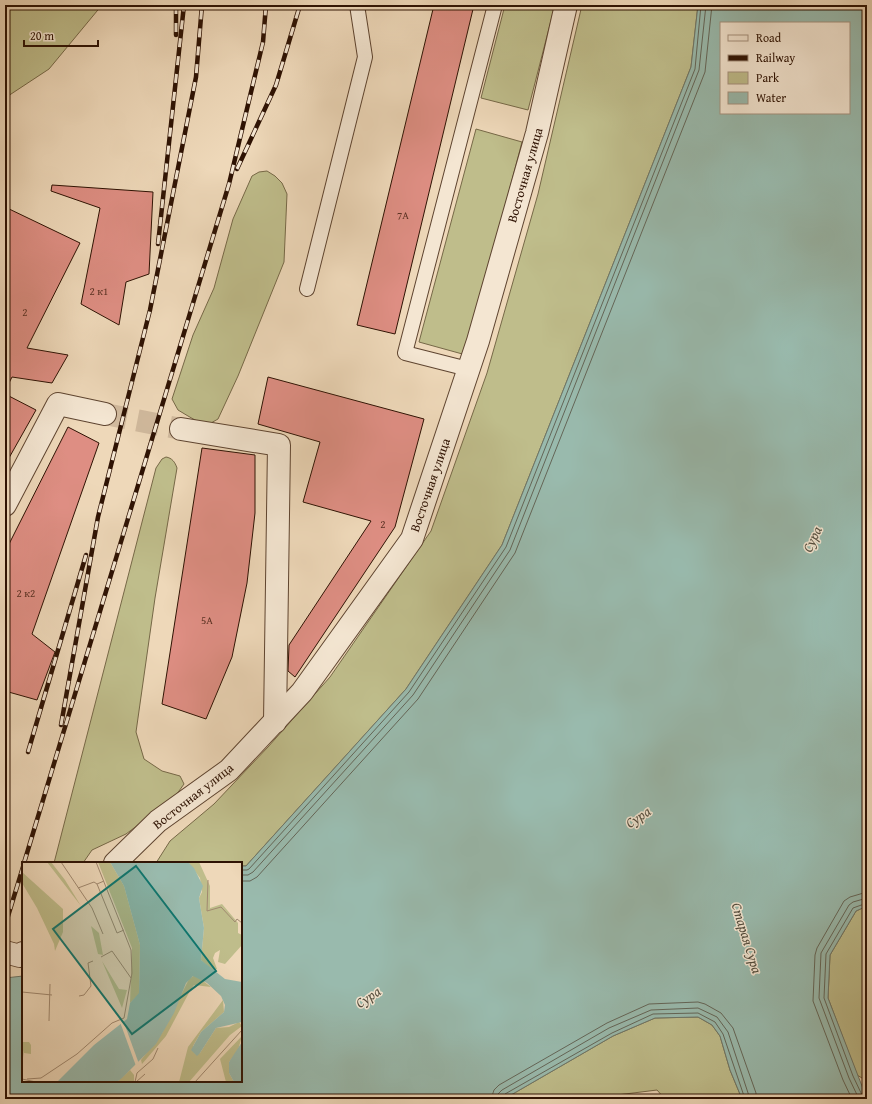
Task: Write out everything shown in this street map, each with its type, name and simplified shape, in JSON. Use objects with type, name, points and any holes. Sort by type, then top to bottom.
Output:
[{"type":"street","name":"Восточная улица","points":[[116,862],[158,821],[229,770],[275,722],[302,692],[412,539],[480,334],[537,133],[566,5]]},
{"type":"street","points":[[5,505],[58,404],[105,414]]},
{"type":"street","points":[[181,429],[279,445],[275,722]]},
{"type":"street","points":[[5,952],[20,956],[22,954]]},
{"type":"lane","points":[[307,289],[364,57],[358,5]]},
{"type":"lane","points":[[468,369],[405,353],[495,5]]},
{"type":"green space","points":[[5,5],[102,5],[49,69],[5,98]]},
{"type":"green space","points":[[505,5],[555,5],[528,110],[481,98]]},
{"type":"green space","points":[[582,5],[698,5],[691,67],[502,545],[406,689],[246,866],[242,866],[242,862],[157,862],[170,841],[214,804],[268,747],[330,677],[431,531],[487,373],[538,194]]},
{"type":"green space","points":[[476,129],[522,142],[466,355],[419,342]]},
{"type":"green space","points":[[267,171],[282,183],[287,194],[284,262],[238,376],[218,419],[211,423],[202,424],[178,410],[172,399],[193,335],[214,288],[233,219],[252,176],[259,172]]},
{"type":"green space","points":[[166,457],[170,458],[177,468],[155,598],[136,732],[144,759],[162,771],[180,776],[184,784],[174,798],[126,834],[92,850],[84,862],[54,862],[156,468],[162,459]]},
{"type":"green space","points":[[867,906],[867,1081],[857,1075],[828,998],[830,955],[856,911]]},
{"type":"green space","points":[[698,1017],[712,1025],[720,1036],[730,1070],[742,1099],[665,1099],[657,1090],[617,1095],[605,1099],[504,1099],[613,1036],[655,1018]]},
{"type":"water","points":[[698,5],[867,5],[867,906],[856,911],[830,955],[828,998],[867,1099],[742,1099],[730,1070],[720,1036],[712,1025],[698,1017],[655,1018],[613,1036],[504,1099],[5,1099],[5,978],[22,976],[22,1082],[242,1082],[242,866],[246,866],[406,689],[502,545],[691,67]]},
{"type":"building","points":[[434,5],[474,5],[395,334],[357,325]]},
{"type":"building","points":[[52,185],[153,192],[149,274],[126,282],[119,325],[81,304],[100,208],[51,191]]},
{"type":"building","points":[[5,207],[80,243],[27,348],[68,355],[52,383],[12,377],[5,391]]},
{"type":"building","points":[[268,377],[424,419],[395,527],[295,677],[288,671],[289,645],[371,521],[303,502],[320,442],[258,424]]},
{"type":"building","points":[[5,394],[36,410],[5,465]]},
{"type":"building","points":[[68,427],[99,443],[32,634],[55,652],[37,700],[5,691],[5,552]]},
{"type":"building","points":[[202,448],[255,455],[255,513],[247,583],[232,657],[206,719],[162,704]]},
{"type":"tunnel","points":[[105,414],[181,429]]},
{"type":"railway","points":[[176,5],[176,35]]},
{"type":"railway","points":[[158,244],[184,5]]},
{"type":"railway","points":[[61,725],[98,517],[150,310],[196,77],[202,5]]},
{"type":"railway","points":[[24,862],[229,184],[263,42],[266,5]]},
{"type":"railway","points":[[237,169],[276,85],[300,5]]},
{"type":"railway","points":[[28,752],[86,555]]},
{"type":"railway","points":[[5,926],[22,870]]},
{"type":"water label","name":"Сура","points":[[812,539]]},
{"type":"water label","name":"Сура","points":[[638,817]]},
{"type":"water label","name":"Старая Сура","points":[[747,938]]},
{"type":"water label","name":"Сура","points":[[368,997]]}]
